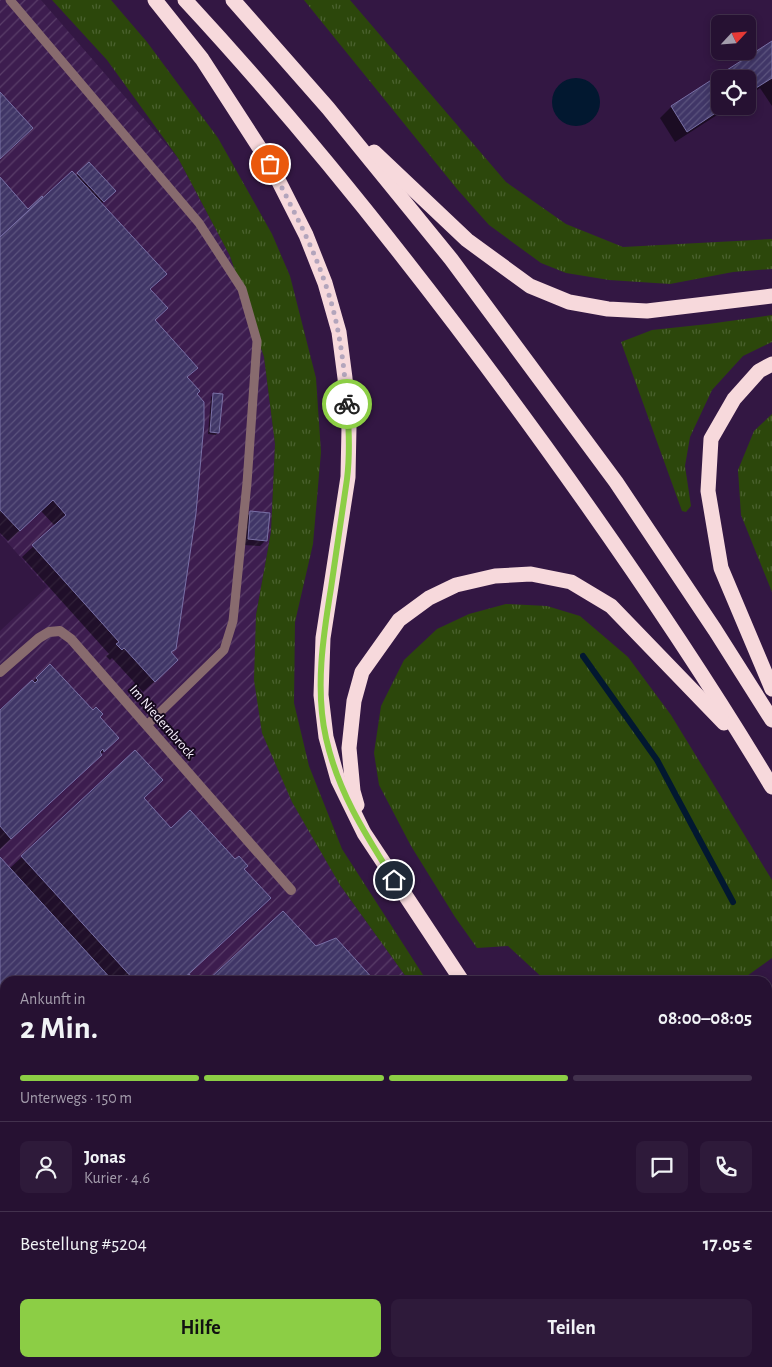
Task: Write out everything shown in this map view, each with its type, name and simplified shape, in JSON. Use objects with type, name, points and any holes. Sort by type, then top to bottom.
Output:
[{"type":"highway","points":[[155,0],[202,59],[270,164],[306,235],[322,275],[339,332],[345,378],[348,427],[348,477],[323,638],[321,695],[326,737],[338,780],[364,833],[457,976]]},
{"type":"highway","points":[[185,0],[303,135],[383,231],[490,370],[592,511],[670,627],[772,787]]},
{"type":"highway","points":[[232,0],[328,108],[451,259],[616,482],[715,630],[772,720]]},
{"type":"highway","points":[[328,108],[466,240],[530,286],[569,302],[608,309],[647,311],[772,296]]},
{"type":"highway","points":[[772,364],[759,371],[734,399],[711,439],[708,490],[721,568],[772,689]]},
{"type":"highway","points":[[364,833],[353,791],[349,748],[354,701],[362,672],[399,620],[429,598],[447,589],[487,578],[531,574],[571,582],[611,606],[673,668],[752,753]]},
{"type":"street","name":"Im Niedernbrock","points":[[0,672],[39,638],[49,632],[60,631],[70,639],[147,725],[291,890]]},
{"type":"lane","points":[[10,0],[200,223],[242,289],[257,341],[247,483],[233,622],[224,650],[147,725]]},
{"type":"shaded area","points":[[0,0],[41,0],[178,158],[230,256],[264,357],[275,444],[271,532],[256,615],[340,885],[405,976],[0,976],[0,631],[47,587],[0,534]]},
{"type":"green space","points":[[52,0],[111,0],[147,42],[218,138],[272,234],[290,276],[316,378],[321,452],[313,544],[295,622],[294,703],[309,766],[342,849],[424,976],[405,976],[340,885],[292,802],[262,733],[254,680],[256,615],[271,532],[275,444],[264,357],[230,256],[178,158],[107,60]]},
{"type":"green space","points":[[304,0],[350,0],[506,182],[566,224],[623,247],[772,239],[772,269],[733,272],[670,284],[609,280],[566,273],[541,263],[489,225],[457,189]]},
{"type":"green space","points":[[772,315],[772,342],[743,356],[712,390],[690,437],[685,466],[691,506],[686,512],[682,511],[621,342],[652,330]]},
{"type":"green space","points":[[772,414],[772,592],[741,515],[738,470],[754,431]]},
{"type":"green space","points":[[506,604],[547,606],[580,616],[628,657],[671,715],[772,880],[772,958],[747,976],[541,976],[508,946],[477,948],[455,917],[411,846],[379,785],[374,753],[381,706],[404,660],[437,629],[469,614]]},
{"type":"water","points":[[576,78],[585,80],[593,85],[598,93],[600,102],[598,111],[593,119],[585,124],[576,126],[567,124],[559,119],[554,111],[552,102],[554,93],[559,85],[567,80]]},
{"type":"building","points":[[772,41],[772,78],[756,88],[756,70],[727,70],[742,60],[756,60],[756,51]]},
{"type":"building","points":[[711,80],[712,115],[687,132],[671,106]]},
{"type":"building","points":[[0,92],[33,128],[0,159]]},
{"type":"building","points":[[89,162],[116,191],[104,202],[77,173]]},
{"type":"building","points":[[72,171],[167,274],[150,289],[168,308],[155,320],[198,368],[187,377],[200,391],[197,394],[204,402],[204,424],[196,513],[176,649],[171,652],[178,660],[155,682],[124,648],[122,650],[116,644],[119,642],[32,545],[66,515],[53,500],[20,531],[0,510],[0,237]]},
{"type":"building","points":[[0,177],[28,209],[43,197],[0,237]]},
{"type":"building","points":[[213,393],[223,394],[219,433],[210,432]]},
{"type":"building","points":[[250,511],[270,513],[267,541],[248,539]]},
{"type":"building","points":[[50,664],[93,710],[96,707],[103,714],[100,717],[119,738],[104,752],[103,749],[100,752],[102,755],[11,839],[0,826],[0,710],[32,680],[35,683],[38,680],[36,678]]},
{"type":"building","points":[[135,750],[163,780],[144,798],[171,828],[190,810],[235,859],[239,856],[248,866],[244,869],[271,898],[186,976],[130,976],[21,856]]},
{"type":"building","points":[[0,857],[108,976],[0,976]]},
{"type":"building","points":[[283,911],[316,946],[336,938],[370,976],[212,976]]},
{"type":"waterway","points":[[583,656],[657,760],[733,902]]},
{"type":"way so far","points":[[270,164],[306,235],[325,283],[339,332],[347,404]]},
{"type":"route","points":[[347,404],[348,477],[323,638],[321,695],[326,737],[338,780],[364,833],[394,880]]}]
